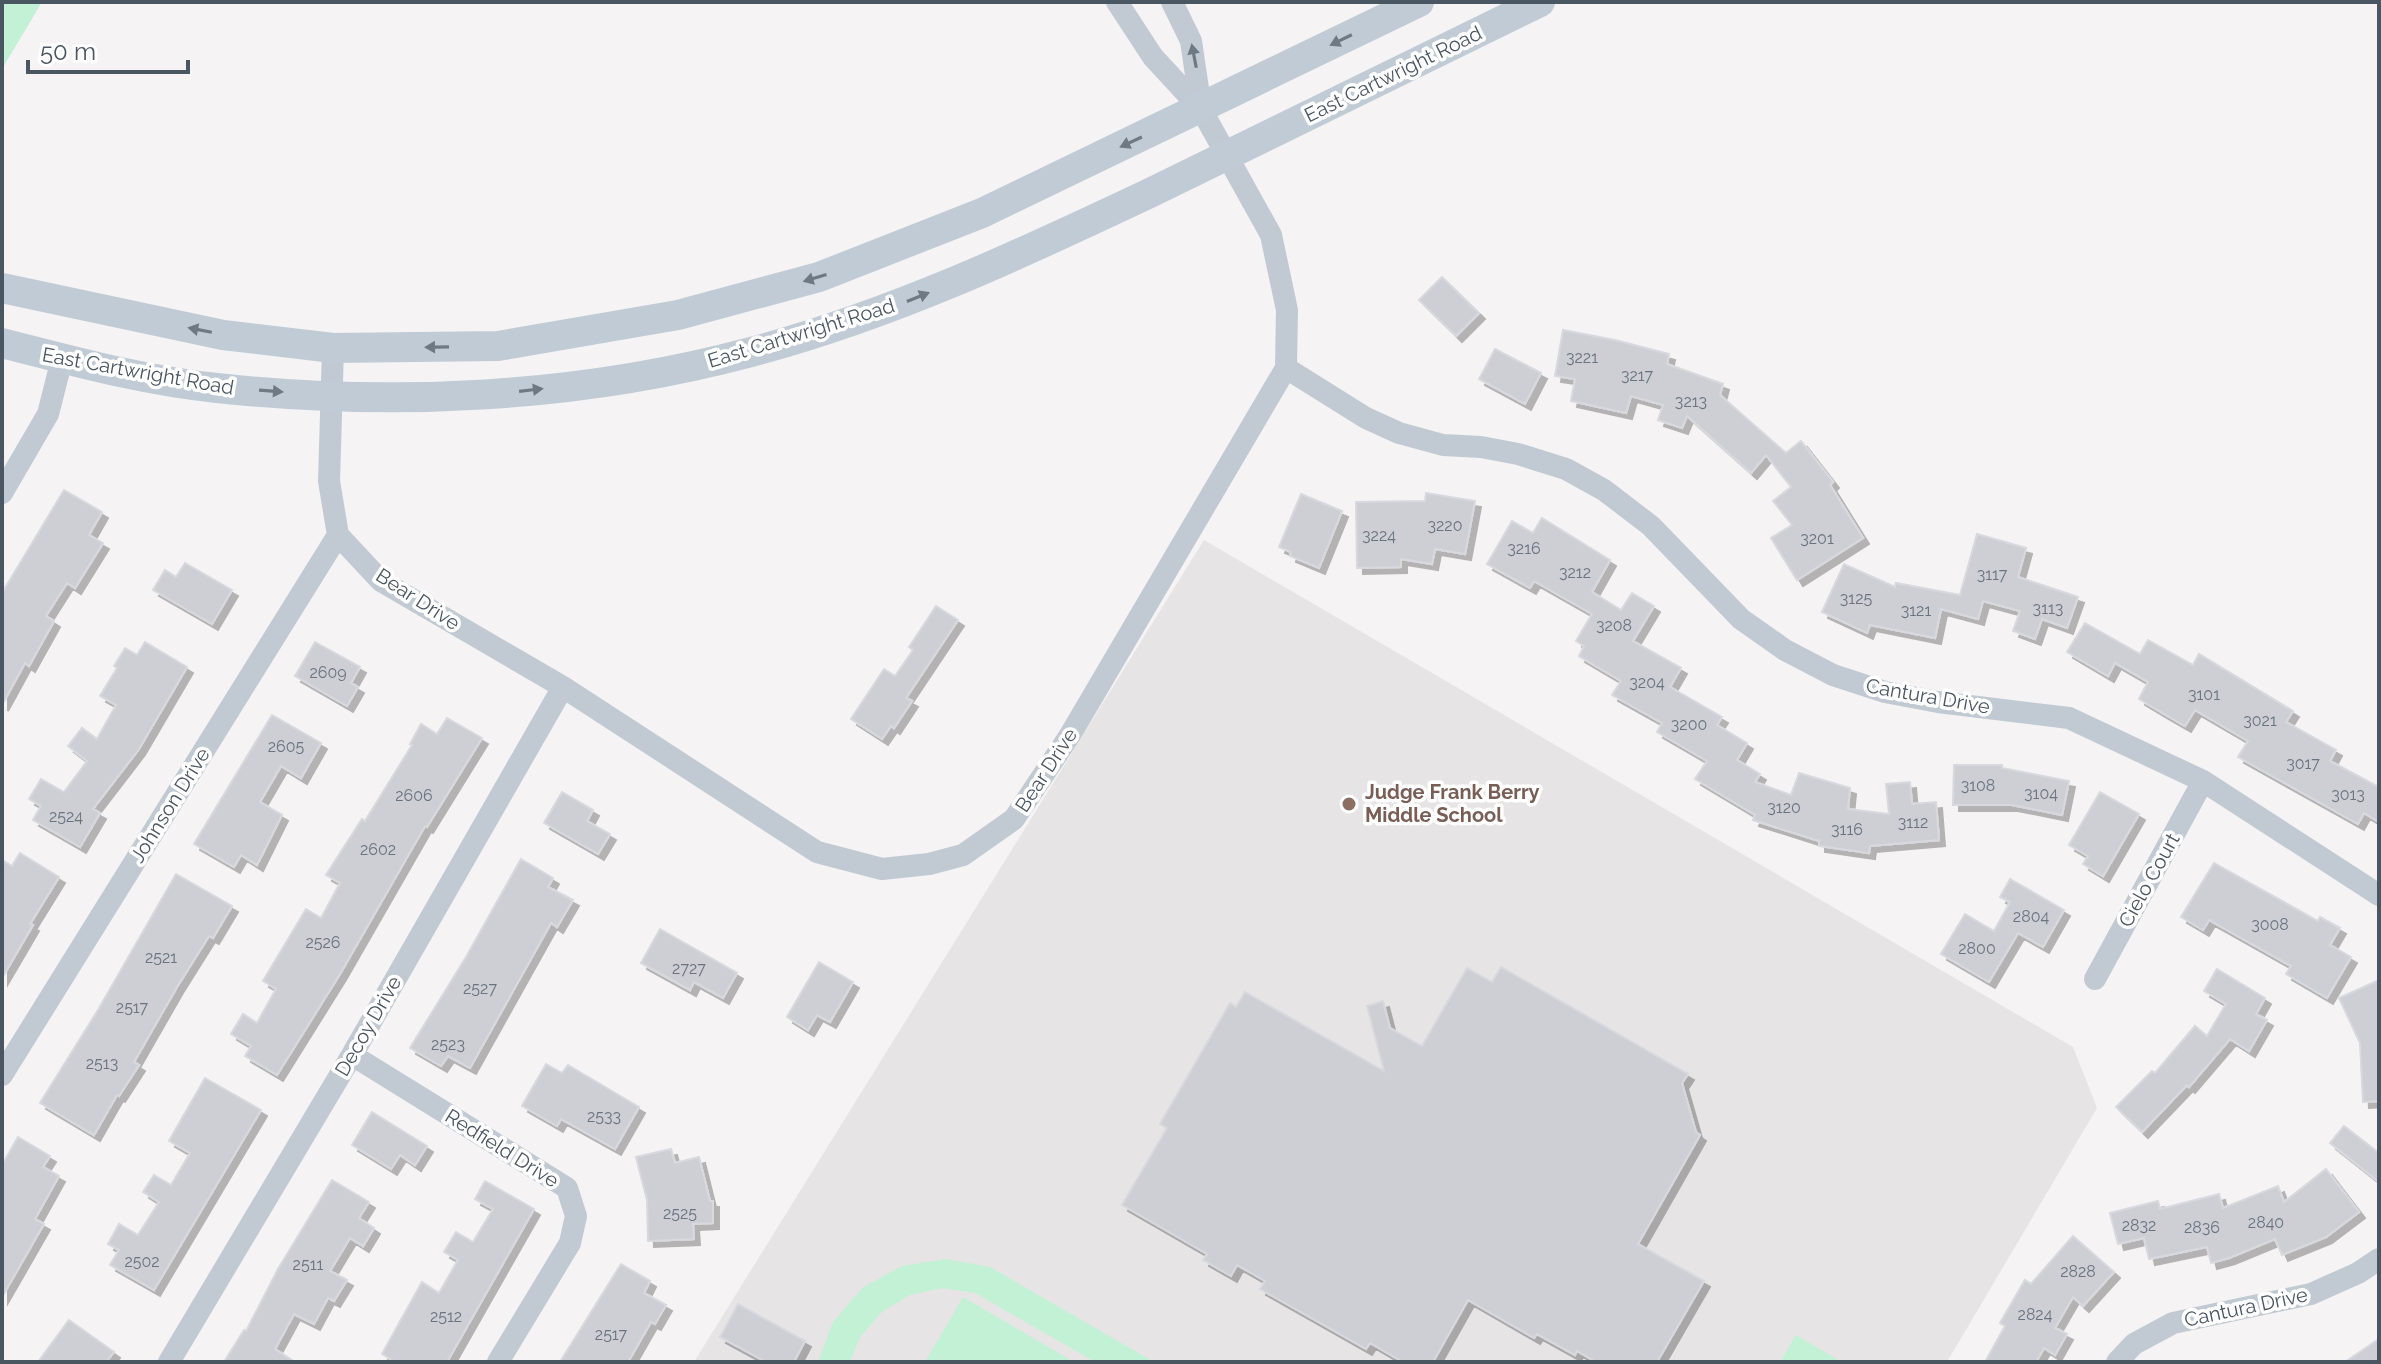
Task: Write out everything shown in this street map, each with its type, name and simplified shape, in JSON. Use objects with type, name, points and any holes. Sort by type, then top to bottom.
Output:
[{"type":"main road","points":[[2,288],[223,335],[333,348],[498,346],[678,315],[819,277],[982,213],[1419,2]]},
{"type":"main road","name":"East Cartwright Road","points":[[2,343],[95,367],[215,388],[391,397],[515,392],[632,378],[751,352],[888,309],[1014,258],[1540,2]]},
{"type":"street","points":[[1117,2],[1153,57],[1201,109]]},
{"type":"street","points":[[1172,2],[1191,41],[1201,109]]},
{"type":"street","name":"Bear Drive","points":[[338,535],[381,581],[563,687],[817,852],[882,869],[929,864],[963,855],[1014,819],[1070,735],[1286,368],[1287,310],[1271,235],[1201,109]]},
{"type":"street","points":[[333,348],[329,481],[338,535]]},
{"type":"street","points":[[2,493],[48,414],[62,359]]},
{"type":"street","name":"Cantura Drive","points":[[1286,368],[1366,418],[1399,433],[1443,445],[1481,447],[1518,454],[1566,469],[1604,490],[1651,526],[1741,619],[1785,650],[1833,675],[1885,692],[1938,702],[2069,718],[2203,781],[2379,895]]},
{"type":"street","name":"Johnson Drive","points":[[2,1075],[338,535]]},
{"type":"street","name":"Decoy Drive","points":[[169,1362],[352,1055],[563,687]]},
{"type":"street","name":"Cielo Court","points":[[2095,979],[2203,781]]},
{"type":"street","name":"Redfield Drive","points":[[352,1055],[567,1188],[576,1216],[570,1243],[498,1362]]},
{"type":"street","name":"Cantura Drive","points":[[2117,1362],[2134,1344],[2173,1323],[2311,1294],[2358,1273],[2379,1259]]},
{"type":"shaded area","name":"Judge Frank Berry Middle School","points":[[1204,540],[2073,1047],[2097,1108],[1947,1362],[694,1362]]},
{"type":"green space","points":[[2,2],[42,2],[2,69]]},
{"type":"green space","points":[[946,1259],[990,1267],[1154,1362],[1095,1362],[975,1293],[942,1288],[910,1295],[882,1312],[860,1337],[850,1362],[818,1362],[833,1322],[862,1288],[902,1266]]},
{"type":"green space","points":[[963,1297],[1074,1362],[925,1362]]},
{"type":"green space","points":[[1796,1335],[1842,1362],[1780,1362]]},
{"type":"building","points":[[1442,277],[1479,313],[1456,336],[1419,300]]},
{"type":"building","points":[[1563,330],[1669,354],[1667,364],[1723,384],[1720,395],[1786,453],[1801,441],[1833,482],[1830,485],[1863,538],[1797,580],[1771,538],[1792,525],[1773,501],[1791,487],[1766,455],[1751,473],[1687,416],[1682,428],[1658,420],[1663,405],[1631,396],[1626,413],[1571,401],[1575,379],[1555,376]]},
{"type":"building","points":[[1495,349],[1541,373],[1525,404],[1479,379]]},
{"type":"building","points":[[64,490],[102,512],[89,535],[103,543],[75,588],[67,583],[46,616],[54,621],[29,666],[25,663],[2,705],[2,593]]},
{"type":"building","points":[[1426,493],[1475,501],[1465,554],[1435,549],[1432,564],[1401,559],[1401,567],[1357,568],[1356,502],[1425,501]]},
{"type":"building","points":[[1301,494],[1342,511],[1319,568],[1290,556],[1291,552],[1279,547]]},
{"type":"building","points":[[1542,518],[1610,560],[1592,592],[1621,610],[1632,593],[1654,606],[1633,641],[1681,668],[1670,687],[1722,717],[1717,725],[1747,743],[1737,760],[1760,774],[1755,782],[1791,795],[1799,773],[1850,788],[1848,809],[1889,814],[1886,784],[1910,782],[1912,804],[1936,802],[1939,840],[1870,846],[1869,853],[1819,846],[1819,841],[1753,820],[1755,815],[1695,779],[1707,761],[1657,732],[1662,723],[1612,695],[1621,681],[1579,656],[1584,646],[1576,641],[1592,614],[1534,581],[1530,588],[1487,564],[1512,521],[1533,533]]},
{"type":"building","points":[[1977,534],[2026,548],[2018,577],[2078,597],[2067,628],[2042,619],[2035,639],[2013,631],[2020,611],[1983,601],[1978,619],[1941,609],[1935,638],[1870,625],[1867,633],[1822,612],[1844,564],[1895,587],[1896,583],[1960,595]]},
{"type":"building","points":[[185,563],[232,590],[212,624],[153,590],[165,570],[176,577]]},
{"type":"building","points":[[936,606],[958,620],[906,698],[912,701],[894,728],[891,726],[882,739],[851,719],[884,669],[895,676],[913,650],[909,647]]},
{"type":"building","points":[[2085,623],[2140,654],[2148,640],[2193,665],[2199,654],[2293,711],[2286,722],[2336,750],[2330,761],[2379,787],[2379,822],[2364,813],[2358,824],[2238,757],[2248,741],[2195,710],[2185,726],[2139,699],[2148,682],[2115,663],[2108,676],[2067,652]]},
{"type":"building","points":[[145,642],[187,667],[139,749],[93,809],[100,813],[80,847],[33,820],[41,806],[29,799],[41,779],[64,792],[87,761],[68,746],[82,728],[97,739],[116,705],[100,696],[117,668],[114,666],[125,648],[137,655]]},
{"type":"building","points":[[315,642],[360,667],[351,683],[358,687],[347,706],[295,676]]},
{"type":"building","points":[[272,715],[321,743],[301,778],[281,766],[260,802],[282,815],[257,865],[241,855],[234,867],[194,844]]},
{"type":"building","points":[[447,718],[482,738],[425,826],[340,974],[277,1075],[245,1056],[251,1046],[231,1034],[243,1014],[257,1023],[276,989],[263,981],[306,909],[321,918],[340,883],[326,875],[362,819],[365,821],[412,745],[421,724],[437,734]]},
{"type":"building","points":[[1954,765],[2002,765],[2002,768],[2069,781],[2062,815],[2012,805],[1953,805]]},
{"type":"building","points":[[562,792],[593,810],[587,821],[610,834],[598,854],[544,823]]},
{"type":"building","points":[[2100,792],[2139,814],[2103,876],[2083,864],[2088,856],[2069,845]]},
{"type":"building","points":[[20,853],[59,877],[2,978],[2,860],[12,866]]},
{"type":"building","points":[[521,859],[553,878],[548,887],[573,900],[557,927],[551,923],[470,1068],[448,1056],[441,1066],[410,1048]]},
{"type":"building","points":[[2214,863],[2318,921],[2320,917],[2340,928],[2330,945],[2351,957],[2327,998],[2286,974],[2291,966],[2209,920],[2203,930],[2181,917]]},
{"type":"building","points":[[176,874],[232,906],[177,987],[134,1062],[139,1065],[94,1135],[40,1103]]},
{"type":"building","points":[[2010,879],[2064,910],[2043,947],[2018,933],[1989,982],[1941,954],[1965,914],[1994,931],[2010,902],[2000,897]]},
{"type":"building","points":[[660,929],[737,973],[723,998],[694,982],[690,990],[641,963]]},
{"type":"building","points":[[819,962],[853,982],[830,1022],[817,1015],[808,1030],[787,1017]]},
{"type":"building","points":[[1501,967],[1688,1074],[1682,1083],[1696,1132],[1700,1135],[1638,1244],[1704,1281],[1657,1362],[1596,1362],[1577,1351],[1575,1355],[1537,1334],[1534,1338],[1468,1300],[1433,1362],[1403,1362],[1370,1343],[1366,1349],[1260,1289],[1265,1281],[1237,1265],[1231,1276],[1203,1260],[1207,1254],[1122,1205],[1167,1128],[1160,1124],[1230,1003],[1236,1007],[1245,992],[1384,1071],[1367,1006],[1383,1001],[1390,1028],[1422,1046],[1467,968],[1492,982]]},
{"type":"building","points":[[2217,969],[2265,998],[2256,1014],[2267,1020],[2249,1051],[2230,1039],[2189,1087],[2187,1085],[2142,1132],[2116,1107],[2152,1071],[2155,1073],[2195,1026],[2207,1036],[2226,1004],[2204,991]]},
{"type":"building","points":[[2379,980],[2379,1101],[2363,1102],[2360,1043],[2339,998]]},
{"type":"building","points":[[546,1064],[562,1073],[568,1065],[639,1107],[615,1149],[561,1119],[557,1126],[522,1106]]},
{"type":"building","points":[[205,1078],[261,1110],[154,1290],[110,1265],[119,1250],[108,1244],[119,1224],[138,1235],[159,1202],[143,1192],[154,1175],[171,1185],[190,1153],[169,1141]]},
{"type":"building","points":[[372,1112],[427,1146],[415,1165],[400,1155],[391,1169],[352,1145]]},
{"type":"building","points":[[2344,1126],[2379,1153],[2379,1182],[2330,1143]]},
{"type":"building","points":[[18,1137],[50,1156],[43,1167],[59,1176],[35,1219],[44,1224],[2,1297],[2,1165]]},
{"type":"building","points":[[671,1149],[675,1163],[699,1157],[710,1201],[713,1201],[713,1223],[693,1224],[694,1239],[648,1241],[647,1200],[636,1157]]},
{"type":"building","points":[[2326,1169],[2359,1212],[2326,1237],[2282,1255],[2275,1239],[2211,1263],[2207,1247],[2149,1259],[2144,1238],[2118,1244],[2110,1213],[2158,1201],[2160,1209],[2219,1194],[2223,1208],[2278,1186],[2284,1202]]},
{"type":"building","points":[[332,1180],[369,1202],[359,1218],[374,1228],[363,1246],[350,1238],[330,1271],[347,1280],[334,1301],[328,1298],[314,1324],[294,1314],[275,1349],[295,1362],[224,1362],[246,1331],[278,1269]]},
{"type":"building","points":[[485,1181],[534,1209],[447,1362],[395,1362],[382,1354],[422,1282],[439,1293],[458,1260],[444,1252],[456,1232],[473,1242],[493,1209],[475,1199]]},
{"type":"building","points":[[2073,1236],[2114,1272],[2083,1306],[2073,1297],[2055,1328],[2067,1334],[2055,1355],[2044,1348],[2036,1362],[1985,1362],[2005,1326],[2000,1323],[2025,1280],[2031,1284]]},
{"type":"building","points":[[621,1264],[650,1281],[644,1293],[666,1305],[655,1324],[651,1322],[628,1362],[560,1362]]},
{"type":"building","points":[[738,1304],[805,1341],[794,1362],[766,1362],[720,1337]]},
{"type":"building","points":[[69,1320],[114,1352],[106,1362],[38,1362]]},
{"type":"building","points":[[2379,1339],[2379,1362],[2345,1362]]},
{"type":"place","name":"Judge Frank Berry Middle School","points":[[1349,804]]}]
